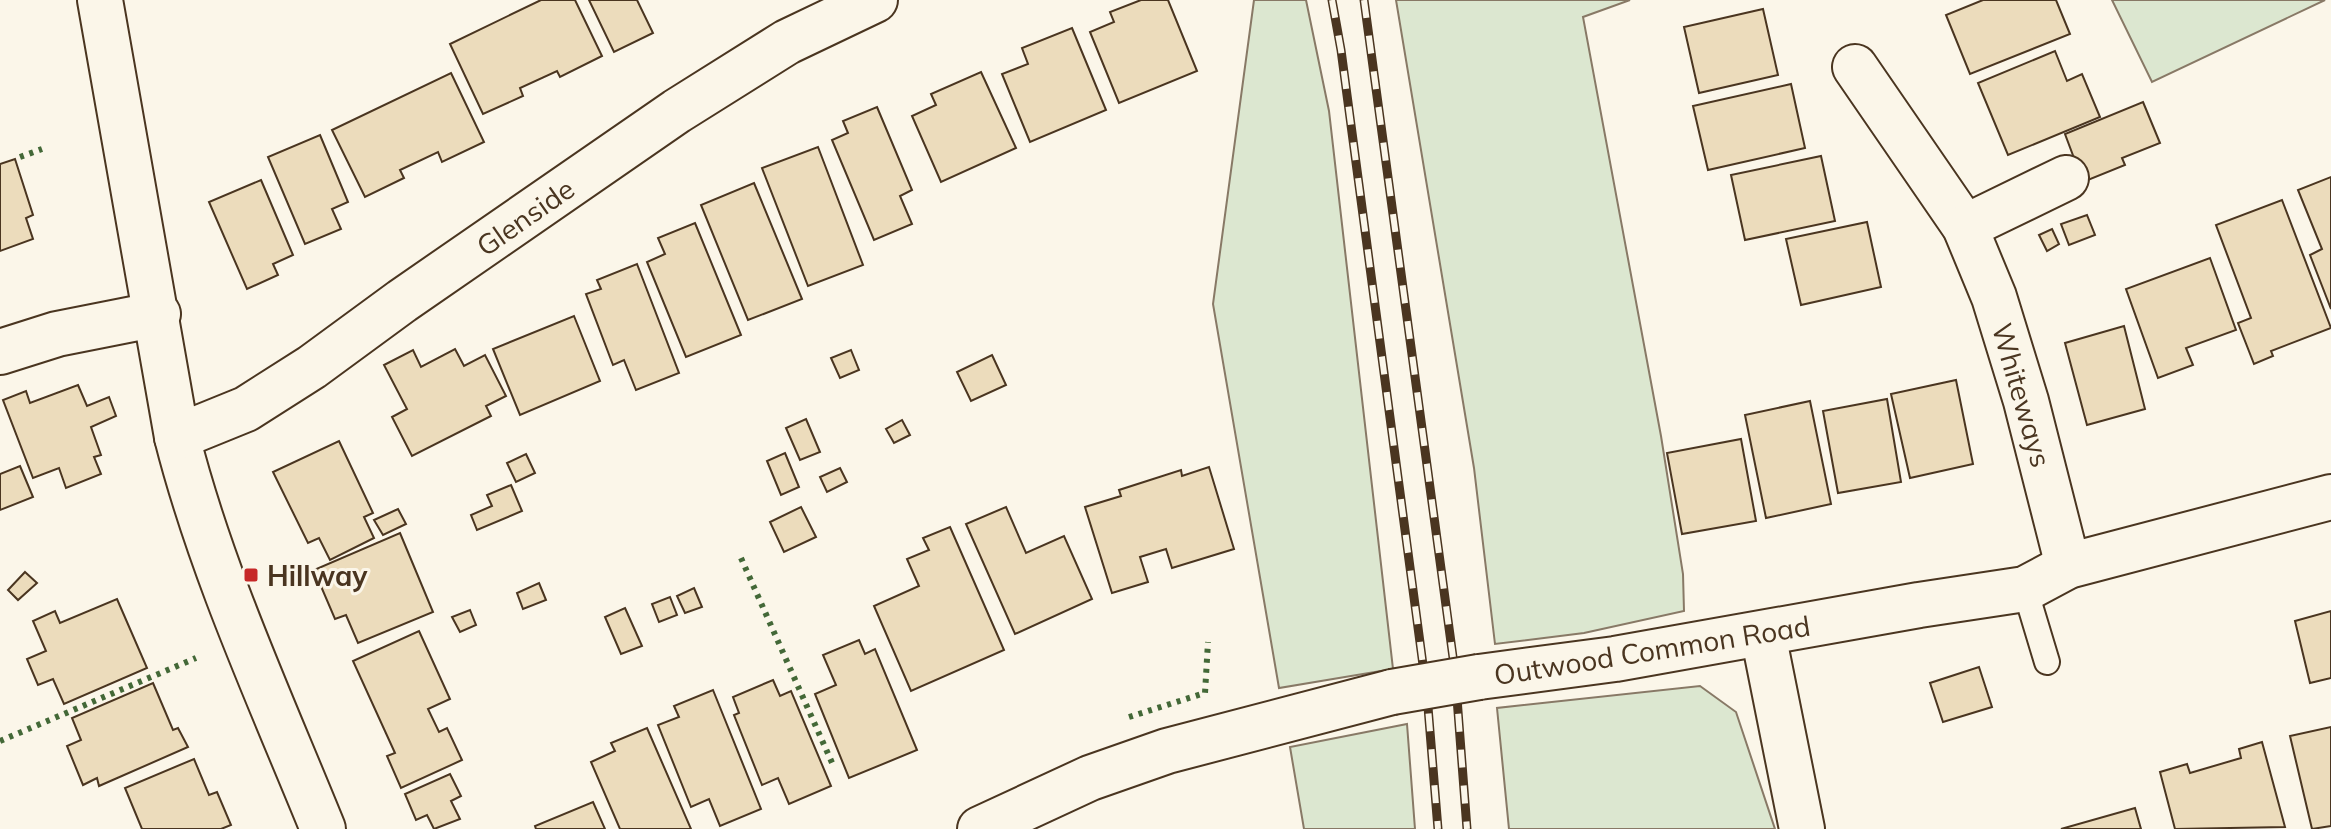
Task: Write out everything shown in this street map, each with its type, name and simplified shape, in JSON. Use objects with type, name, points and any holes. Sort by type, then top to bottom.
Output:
[{"type":"street","points":[[100,0],[158,314],[177,437],[191,493],[323,829]]},
{"type":"street","name":"Glenside","points":[[177,437],[246,409],[312,367],[677,111],[787,42],[875,0]]},
{"type":"street","name":"Whiteways","points":[[1855,67],[1965,227],[1994,297],[2026,401],[2068,566]]},
{"type":"street","points":[[1965,227],[2066,178]]},
{"type":"street","points":[[0,352],[57,334],[158,314]]},
{"type":"street","name":"Outwood Common Road","points":[[980,829],[1090,778],[1167,751],[1392,692],[1615,659],[2025,589],[2068,566],[2331,497]]},
{"type":"street","points":[[1763,634],[1802,829]]},
{"type":"lane","points":[[2025,589],[2047,662]]},
{"type":"green space","points":[[1254,0],[1306,0],[1329,111],[1393,669],[1279,688],[1213,304]]},
{"type":"green space","points":[[1396,0],[1630,0],[1583,17],[1661,436],[1683,574],[1684,611],[1584,633],[1495,644],[1474,468]]},
{"type":"green space","points":[[2112,0],[2325,0],[2152,82]]},
{"type":"green space","points":[[1700,686],[1736,712],[1775,829],[1509,829],[1497,708]]},
{"type":"green space","points":[[1407,724],[1415,829],[1304,829],[1290,747]]},
{"type":"building","points":[[541,0],[575,0],[602,56],[560,77],[557,71],[520,88],[523,96],[483,114],[450,44]]},
{"type":"building","points":[[589,0],[637,0],[653,33],[614,52]]},
{"type":"building","points":[[1141,0],[1168,0],[1197,71],[1119,103],[1090,32],[1114,22],[1110,12]]},
{"type":"building","points":[[1983,0],[2056,0],[2070,34],[1970,74],[1946,15]]},
{"type":"building","points":[[1763,9],[1778,75],[1699,93],[1684,27]]},
{"type":"building","points":[[1072,28],[1106,110],[1030,142],[1002,74],[1028,64],[1022,48]]},
{"type":"building","points":[[2055,51],[2067,81],[2082,74],[2100,117],[2008,155],[1978,83]]},
{"type":"building","points":[[981,72],[1016,148],[941,182],[912,116],[936,105],[931,94]]},
{"type":"building","points":[[451,73],[484,142],[442,162],[438,152],[400,170],[404,178],[365,197],[332,130]]},
{"type":"building","points":[[1791,84],[1805,148],[1708,170],[1693,106]]},
{"type":"building","points":[[2143,102],[2160,143],[2122,158],[2125,165],[2083,182],[2065,134]]},
{"type":"building","points":[[877,107],[912,190],[900,196],[912,224],[874,240],[832,140],[848,133],[843,121]]},
{"type":"building","points":[[320,135],[348,202],[332,209],[341,229],[305,244],[268,157]]},
{"type":"building","points":[[818,147],[863,265],[808,286],[762,168]]},
{"type":"building","points":[[1821,156],[1835,221],[1745,240],[1731,175]]},
{"type":"building","points":[[15,159],[33,215],[26,218],[33,239],[0,251],[0,164]]},
{"type":"building","points":[[2331,177],[2331,309],[2310,255],[2322,249],[2298,190]]},
{"type":"building","points":[[261,180],[293,255],[273,264],[278,275],[247,289],[209,202]]},
{"type":"building","points":[[754,183],[802,299],[748,320],[701,205]]},
{"type":"building","points":[[2282,200],[2331,328],[2271,351],[2273,356],[2254,364],[2238,323],[2251,318],[2216,225]]},
{"type":"building","points":[[2087,215],[2095,235],[2069,245],[2061,224]]},
{"type":"building","points":[[1867,222],[1881,287],[1801,305],[1786,239]]},
{"type":"building","points":[[695,223],[741,335],[686,357],[647,262],[665,254],[658,238]]},
{"type":"building","points":[[2052,229],[2059,244],[2047,251],[2039,235]]},
{"type":"building","points":[[2210,258],[2236,330],[2186,348],[2193,365],[2158,378],[2126,289]]},
{"type":"building","points":[[637,264],[679,373],[636,390],[624,360],[613,365],[586,294],[601,289],[597,280]]},
{"type":"building","points":[[574,316],[600,381],[520,415],[493,349]]},
{"type":"building","points":[[2124,326],[2145,409],[2087,425],[2065,343]]},
{"type":"building","points":[[455,349],[464,366],[485,355],[506,396],[486,406],[491,416],[412,456],[392,417],[407,409],[384,365],[413,350],[421,367]]},
{"type":"building","points":[[851,350],[859,370],[840,378],[831,358]]},
{"type":"building","points":[[992,355],[1006,385],[971,401],[957,372]]},
{"type":"building","points":[[1956,380],[1973,464],[1910,478],[1891,394]]},
{"type":"building","points":[[78,385],[87,406],[109,397],[116,416],[91,427],[101,455],[94,457],[101,474],[66,488],[59,468],[33,478],[3,400],[26,391],[30,403]]},
{"type":"building","points":[[1887,399],[1901,482],[1838,493],[1823,411]]},
{"type":"building","points":[[1810,401],[1831,504],[1766,518],[1745,415]]},
{"type":"building","points":[[806,419],[820,452],[800,460],[786,428]]},
{"type":"building","points":[[902,420],[910,435],[894,443],[886,429]]},
{"type":"building","points":[[1741,439],[1756,521],[1682,534],[1667,453]]},
{"type":"building","points":[[339,441],[373,513],[364,517],[374,538],[330,560],[319,538],[308,543],[273,472]]},
{"type":"building","points":[[785,453],[799,487],[781,495],[767,461]]},
{"type":"building","points":[[526,454],[535,473],[516,482],[507,463]]},
{"type":"building","points":[[20,466],[33,497],[0,510],[0,474]]},
{"type":"building","points":[[1209,467],[1234,549],[1172,568],[1166,549],[1140,557],[1148,582],[1112,593],[1085,507],[1121,496],[1119,490],[1181,470],[1182,476]]},
{"type":"building","points":[[840,468],[847,482],[827,492],[820,477]]},
{"type":"building","points":[[511,485],[522,511],[477,530],[471,515],[492,506],[487,495]]},
{"type":"building","points":[[801,507],[816,537],[784,552],[770,522]]},
{"type":"building","points":[[1006,507],[1026,553],[1064,536],[1092,599],[1015,634],[966,524]]},
{"type":"building","points":[[398,509],[406,524],[383,535],[374,520]]},
{"type":"building","points":[[950,527],[1004,650],[911,691],[874,606],[919,586],[907,559],[929,550],[923,538]]},
{"type":"building","points":[[400,533],[433,612],[358,643],[346,615],[335,619],[314,570]]},
{"type":"building","points":[[25,572],[37,583],[18,600],[8,590]]},
{"type":"building","points":[[539,583],[546,600],[523,609],[517,593]]},
{"type":"building","points":[[694,588],[702,607],[685,613],[677,596]]},
{"type":"building","points":[[670,597],[677,615],[659,622],[652,604]]},
{"type":"building","points":[[117,599],[147,668],[64,704],[53,679],[38,685],[27,659],[46,651],[33,621],[55,611],[60,623]]},
{"type":"building","points":[[625,608],[642,646],[621,654],[605,617]]},
{"type":"building","points":[[470,610],[476,625],[460,632],[452,617]]},
{"type":"building","points":[[2331,611],[2331,678],[2310,683],[2295,621]]},
{"type":"building","points":[[419,631],[450,699],[428,709],[439,732],[447,728],[462,760],[401,788],[387,756],[395,753],[353,661]]},
{"type":"building","points":[[859,640],[865,654],[875,649],[917,750],[849,778],[815,694],[836,685],[823,655]]},
{"type":"building","points":[[1979,667],[1992,707],[1943,722],[1930,683]]},
{"type":"building","points":[[773,680],[780,696],[791,691],[831,786],[789,804],[778,778],[762,785],[734,715],[739,713],[733,697]]},
{"type":"building","points":[[153,683],[173,730],[178,728],[188,747],[99,786],[97,778],[83,785],[67,746],[81,740],[72,718]]},
{"type":"building","points":[[713,690],[761,809],[720,826],[709,799],[691,807],[658,725],[679,717],[674,706]]},
{"type":"building","points":[[2331,727],[2331,826],[2312,829],[2290,736]]},
{"type":"building","points":[[647,728],[691,829],[620,829],[591,762],[615,751],[611,743]]},
{"type":"building","points":[[2262,742],[2285,827],[2175,829],[2160,772],[2187,764],[2190,773],[2241,758],[2239,749]]},
{"type":"building","points":[[194,759],[209,795],[217,792],[231,825],[221,829],[142,829],[125,788]]},
{"type":"building","points":[[450,774],[461,796],[451,801],[460,819],[434,829],[427,815],[416,820],[405,794]]},
{"type":"building","points":[[593,802],[605,829],[536,829],[535,826]]},
{"type":"building","points":[[2135,808],[2141,829],[2061,829]]},
{"type":"railway","points":[[1332,0],[1427,695],[1438,829]]},
{"type":"railway","points":[[1364,0],[1455,672],[1467,829]]},
{"type":"hedge","points":[[20,157],[42,149]]},
{"type":"hedge","points":[[741,558],[833,765]]},
{"type":"hedge","points":[[1129,717],[1205,693],[1208,642]]},
{"type":"hedge","points":[[0,741],[196,658]]},
{"type":"place","name":"Hillway","points":[[251,575]]}]
